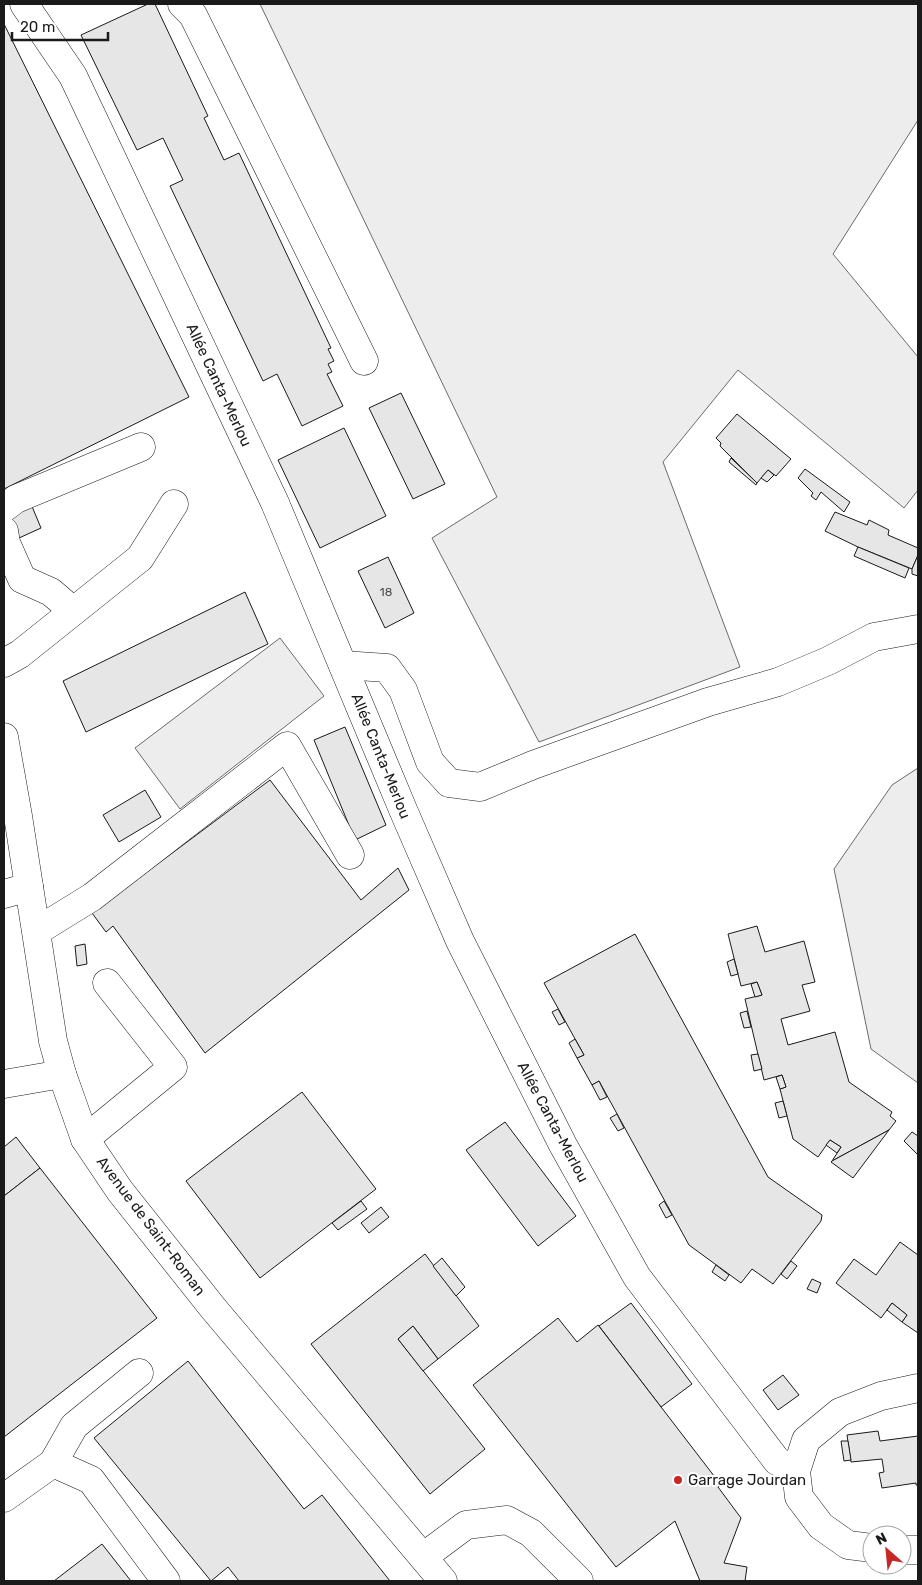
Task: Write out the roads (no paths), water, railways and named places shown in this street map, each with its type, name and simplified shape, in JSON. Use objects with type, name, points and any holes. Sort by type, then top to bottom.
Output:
[{"type":"street","name":"Allée Canta-Merlou","points":[[24,4],[73,76],[275,503],[460,941],[563,1145],[637,1277],[777,1461],[796,1471]]},
{"type":"street","points":[[182,4],[193,14],[364,361]]},
{"type":"street","points":[[4,508],[16,499],[141,447]]},
{"type":"street","points":[[4,663],[20,654],[140,558],[174,504]]},
{"type":"street","points":[[4,530],[6,543],[22,579],[51,592],[73,611]]},
{"type":"street","points":[[343,665],[388,668],[403,690],[430,762],[449,783],[480,787],[708,702],[778,682],[828,661],[874,637],[918,629]]},
{"type":"street","name":"Avenue de Saint-Roman","points":[[4,737],[17,806],[16,890],[37,931],[53,1041],[62,1074],[85,1139],[120,1191],[213,1308],[443,1581]]},
{"type":"street","points":[[37,931],[92,896],[287,746],[350,855]]},
{"type":"street","points":[[85,1139],[173,1067],[107,983]]},
{"type":"street","points":[[4,1084],[62,1074]]},
{"type":"street","points":[[4,1498],[53,1463],[74,1426],[139,1373]]},
{"type":"street","points":[[862,1547],[848,1545],[821,1526],[799,1497],[796,1471],[806,1440],[840,1412],[881,1396],[918,1388]]},
{"type":"street","points":[[53,1463],[91,1480],[166,1581]]},
{"type":"street","points":[[422,1557],[466,1525],[507,1520],[531,1532],[580,1581]]},
{"type":"place","name":"Garrage Jourdan","points":[[678,1480]]}]
